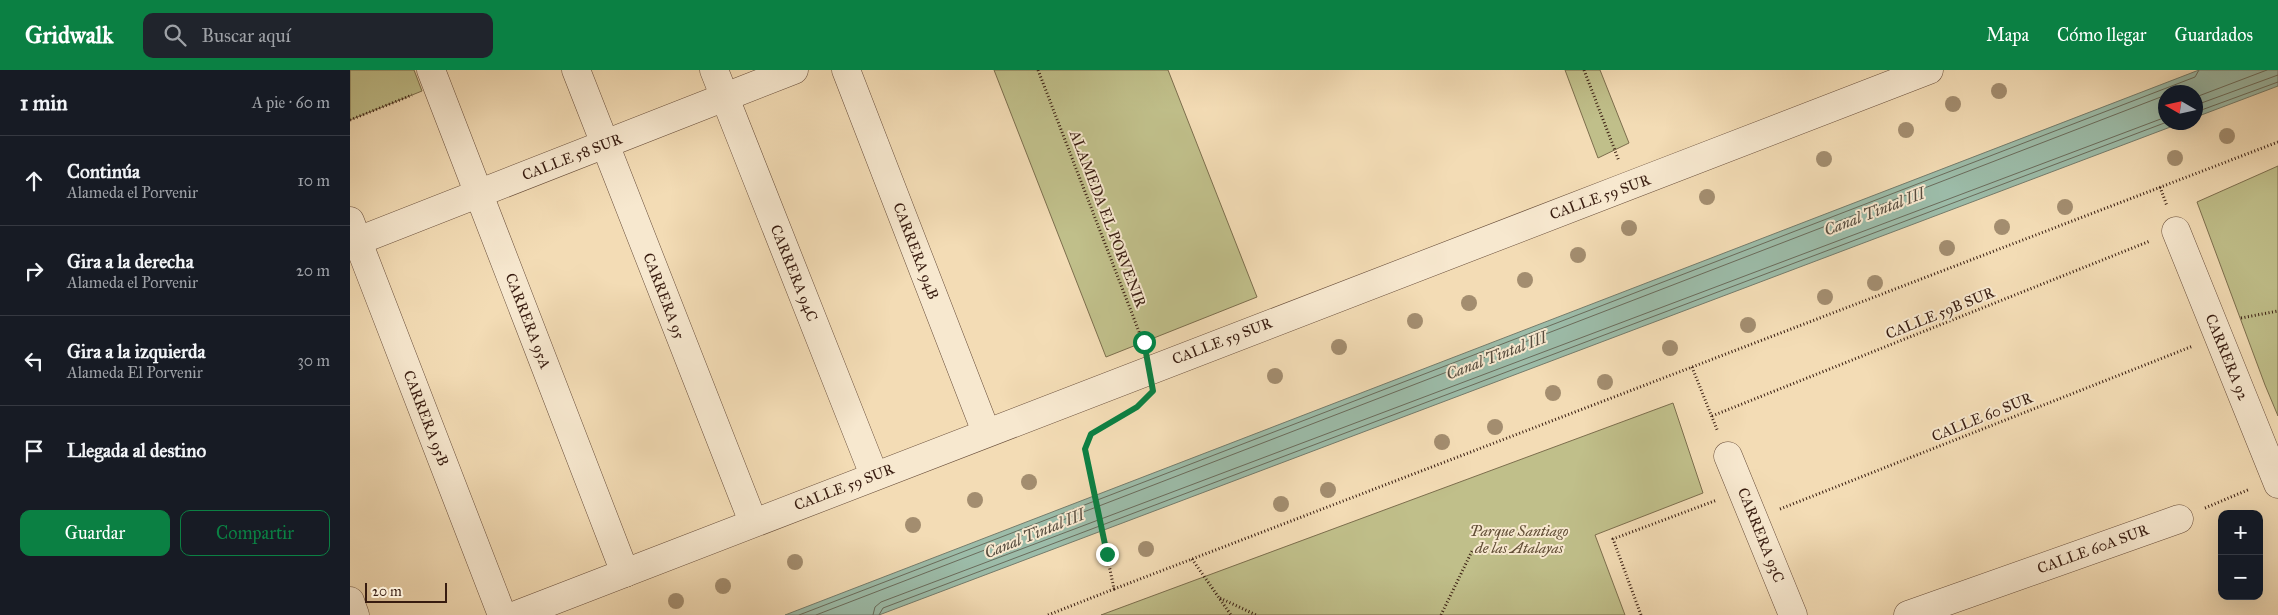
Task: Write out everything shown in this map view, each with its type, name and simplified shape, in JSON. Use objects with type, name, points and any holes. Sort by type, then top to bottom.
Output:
[{"type":"street","name":"CARRERA 95","points":[[576,70],[753,522]]},
{"type":"street","name":"CARRERA 94C","points":[[714,70],[874,475]]},
{"type":"street","name":"CALLE 58 SUR","points":[[353,236],[479,194],[794,70]]},
{"type":"street","name":"CARRERA 94B","points":[[846,70],[986,432]]},
{"type":"street","name":"CALLE 59 SUR","points":[[516,615],[874,475],[1629,187],[1929,70]]},
{"type":"street","name":"CARRERA 95A","points":[[434,78],[625,573]]},
{"type":"street","name":"CARRERA 92","points":[[2176,231],[2277,481]]},
{"type":"street","name":"CARRERA 95B","points":[[353,236],[502,615]]},
{"type":"street","name":"CARRERA 93C","points":[[1728,456],[1793,615]]},
{"type":"street","name":"CALLE 60A SUR","points":[[1908,615],[2179,519]]},
{"type":"street","points":[[350,602],[355,615]]},
{"type":"path","name":"ALAMEDA EL PORVENIR","points":[[1038,70],[1144,342],[1153,391],[1137,407],[1091,434],[1085,449],[1114,589]]},
{"type":"path","points":[[1584,70],[1629,187]]},
{"type":"path","points":[[350,120],[434,78]]},
{"type":"path","points":[[1048,615],[2278,142]]},
{"type":"path","name":"CALLE 59B SUR","points":[[1712,416],[2176,231]]},
{"type":"path","name":"CALLE 60 SUR","points":[[1754,519],[2216,330],[2278,311]]},
{"type":"path","points":[[1692,367],[1728,456]]},
{"type":"path","points":[[2179,519],[2277,481]]},
{"type":"path","points":[[1641,615],[1613,539],[1743,490]]},
{"type":"path","points":[[1441,615],[1473,548]]},
{"type":"path","points":[[1192,559],[1231,615]]},
{"type":"path","points":[[1219,597],[1256,615]]},
{"type":"green space","points":[[350,70],[414,70],[422,91],[350,120]]},
{"type":"green space","points":[[994,70],[1168,70],[1257,297],[1106,357]]},
{"type":"green space","points":[[1565,70],[1600,70],[1629,143],[1598,158]]},
{"type":"green space","points":[[2278,166],[2278,416],[2197,202]]},
{"type":"green space","name":"Parque Santiago de las Atalayas","points":[[1673,403],[1703,493],[1595,535],[1625,615],[1101,615]]},
{"type":"water","points":[[2199,70],[2278,70],[2278,86],[2203,114],[2203,85],[2160,85]]},
{"type":"water","name":"Canal Tintal III","points":[[2158,86],[2158,130],[2162,130],[879,615],[785,615]]},
{"type":"route","points":[[1107,554],[1085,449],[1091,434],[1137,407],[1153,391],[1144,342]]}]
